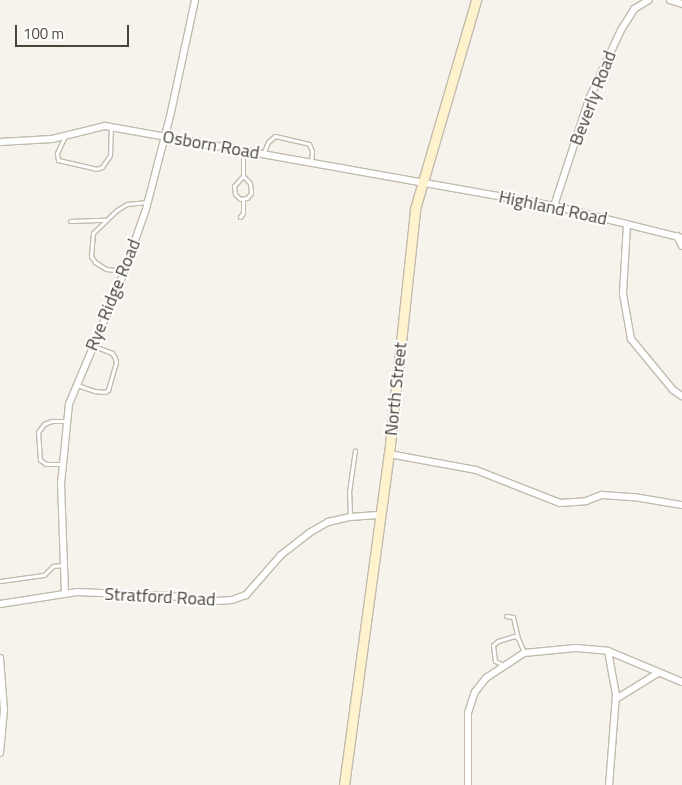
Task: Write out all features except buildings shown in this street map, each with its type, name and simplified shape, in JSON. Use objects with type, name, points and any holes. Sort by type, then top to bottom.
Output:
[{"type":"main road","name":"North Street","points":[[344,785],[390,454],[415,209],[476,0]]},
{"type":"street","name":"Rye Ridge Road","points":[[65,594],[60,484],[69,404],[124,272],[148,202],[195,0]]},
{"type":"street","name":"Beverly Road","points":[[554,206],[589,99],[618,36],[634,9],[649,0]]},
{"type":"street","points":[[670,0],[682,4]]},
{"type":"street","name":"Osborn Road","points":[[0,142],[29,142],[65,136],[105,126],[422,184]]},
{"type":"street","name":"Highland Road","points":[[422,184],[554,206],[679,237]]},
{"type":"street","points":[[628,224],[623,294],[631,339],[673,390],[682,396]]},
{"type":"street","points":[[679,237],[682,246]]},
{"type":"street","points":[[390,454],[476,470],[560,503],[586,501],[602,495],[634,497],[682,505]]},
{"type":"street","name":"Stratford Road","points":[[0,604],[65,594],[156,595],[216,601],[232,600],[246,594],[282,555],[309,533],[328,522],[350,516],[381,515]]},
{"type":"street","points":[[468,785],[468,713],[475,692],[486,678],[503,665],[524,653],[576,648],[608,651],[682,682]]},
{"type":"street","points":[[608,651],[616,699],[609,785]]},
{"type":"street","points":[[0,658],[4,710],[0,753]]},
{"type":"street","points":[[616,699],[658,673]]},
{"type":"lane","points":[[65,136],[57,153],[58,160],[96,169],[102,167],[110,154],[111,127]]},
{"type":"lane","points":[[263,154],[268,142],[275,136],[307,143],[312,152],[311,163]]},
{"type":"lane","points":[[243,151],[243,176],[251,188],[249,196],[244,198],[237,197],[234,186],[243,176]]},
{"type":"lane","points":[[240,218],[244,213],[244,198]]},
{"type":"lane","points":[[124,272],[106,270],[95,262],[92,256],[93,233],[127,204],[148,202]]},
{"type":"lane","points":[[70,221],[106,220]]},
{"type":"lane","points":[[76,385],[94,391],[105,392],[108,390],[116,362],[115,358],[107,351],[93,345]]},
{"type":"lane","points":[[62,464],[46,464],[40,460],[38,432],[44,424],[52,421],[66,421]]},
{"type":"lane","points":[[350,516],[349,492],[355,450]]},
{"type":"lane","points":[[0,581],[44,575],[53,566],[64,565]]},
{"type":"lane","points":[[506,616],[513,617],[524,653]]},
{"type":"lane","points":[[503,665],[495,661],[493,645],[498,641],[514,636],[518,638]]}]
